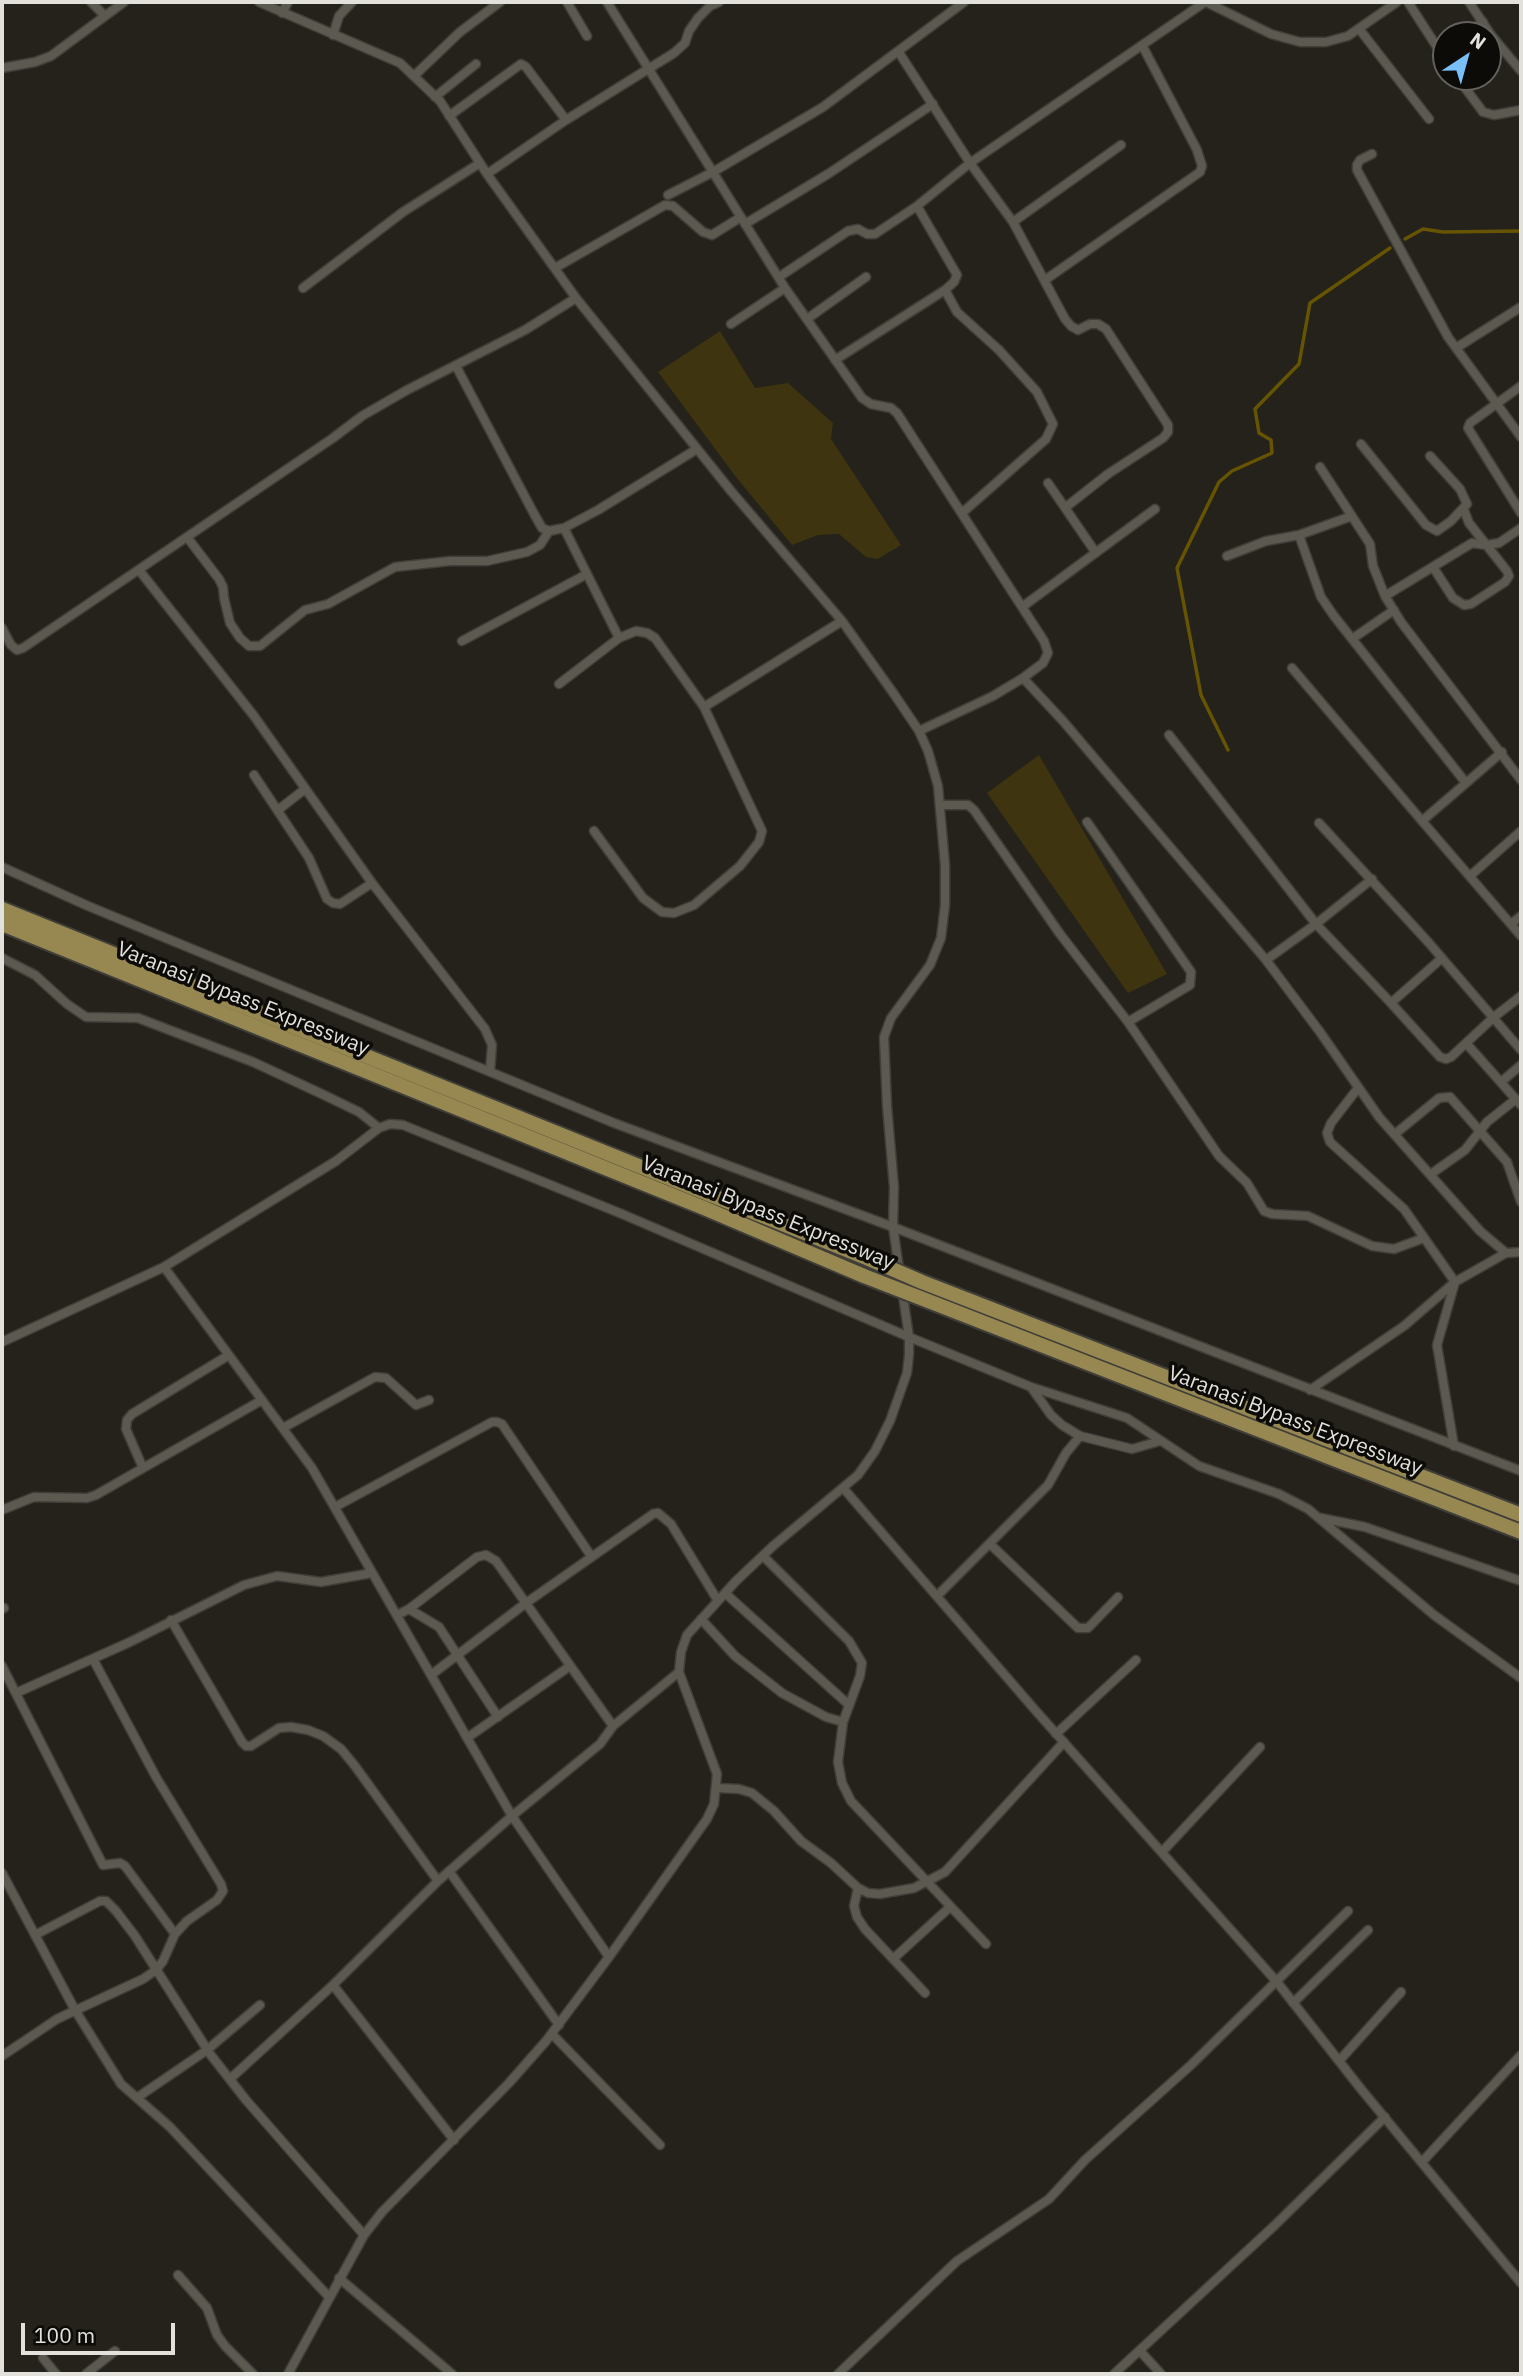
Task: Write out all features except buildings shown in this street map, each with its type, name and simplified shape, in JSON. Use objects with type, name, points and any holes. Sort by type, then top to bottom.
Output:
[{"type":"highway","name":"Varanasi Bypass Expressway","points":[[2,909],[922,1282],[1521,1516]]},
{"type":"highway","name":"Varanasi Bypass Expressway","points":[[2,924],[704,1208],[864,1276],[1521,1532]]},
{"type":"street","points":[[91,2],[105,16]]},
{"type":"street","points":[[2,68],[51,56],[124,2]]},
{"type":"street","points":[[259,2],[401,63],[435,97],[576,298],[697,449],[842,621],[919,731],[938,786],[946,865],[946,905],[941,938],[930,965],[891,1018],[884,1037],[894,1187],[893,1227],[909,1337],[907,1373],[890,1422],[875,1451],[845,1489],[762,1556],[687,1635],[679,1672],[692,1713],[717,1774],[715,1804],[707,1819],[552,2034],[454,2140],[382,2212],[364,2235],[288,2374]]},
{"type":"street","points":[[282,13],[288,2]]},
{"type":"street","points":[[332,35],[339,16],[352,2]]},
{"type":"street","points":[[414,76],[460,32],[500,2]]},
{"type":"street","points":[[567,2],[587,36]]},
{"type":"street","points":[[607,2],[785,288],[862,398],[871,404],[891,408],[897,413],[1044,641],[1048,653],[1043,663],[1023,678],[993,696],[919,731]]},
{"type":"street","points":[[487,174],[566,120],[648,70],[685,43],[698,18],[710,6],[719,2]]},
{"type":"street","points":[[668,195],[713,172],[823,107],[964,2]]},
{"type":"street","points":[[779,277],[848,231],[858,229],[867,234],[875,234],[917,206],[970,163],[1205,2],[1271,34],[1300,42],[1326,42],[1360,30],[1397,2]]},
{"type":"street","points":[[1408,2],[1432,34]]},
{"type":"street","points":[[1469,2],[1482,21]]},
{"type":"street","points":[[1360,30],[1429,119]]},
{"type":"street","points":[[1045,280],[1200,172],[1202,166],[1197,150],[1142,45]]},
{"type":"street","points":[[1502,47],[1521,71]]},
{"type":"street","points":[[898,51],[970,163],[1013,222],[1071,326],[1078,330],[1090,324],[1098,324],[1106,329],[1168,425],[1168,432],[1163,438],[1108,474],[1066,507]]},
{"type":"street","points":[[1512,60],[1521,53]]},
{"type":"street","points":[[435,97],[476,64]]},
{"type":"street","points":[[449,116],[521,64],[526,66],[566,120]]},
{"type":"street","points":[[1467,91],[1483,112],[1494,115],[1521,110]]},
{"type":"street","points":[[555,268],[665,205],[673,206],[704,233],[712,235],[828,174],[933,104]]},
{"type":"street","points":[[1013,222],[1121,145]]},
{"type":"street","points":[[1372,154],[1360,160],[1357,170],[1434,314],[1495,404],[1521,437]]},
{"type":"street","points":[[303,288],[403,212],[480,163]]},
{"type":"street","points":[[835,360],[954,282],[957,275],[917,206]]},
{"type":"street","points":[[807,319],[866,277]]},
{"type":"street","points":[[731,324],[785,288]]},
{"type":"street","points":[[945,290],[965,321],[999,350],[1037,392],[1053,424],[1046,439],[962,513]]},
{"type":"street","points":[[2,628],[10,645],[17,650],[23,648],[333,438],[362,415],[525,330],[576,298]]},
{"type":"street","points":[[1457,348],[1521,307]]},
{"type":"street","points":[[456,366],[542,528],[549,531],[564,528],[598,510],[697,449]]},
{"type":"street","points":[[1521,386],[1470,423],[1468,428],[1521,513]]},
{"type":"street","points":[[1361,444],[1419,517],[1437,531],[1464,510],[1467,504],[1460,489],[1430,456]]},
{"type":"street","points":[[1320,467],[1370,544],[1373,566],[1385,596],[1521,780]]},
{"type":"street","points":[[1048,483],[1096,553]]},
{"type":"street","points":[[1022,607],[1155,509]]},
{"type":"street","points":[[1433,567],[1453,598],[1464,605],[1471,604],[1505,582],[1509,576],[1469,523],[1464,510]]},
{"type":"street","points":[[1227,556],[1266,541],[1299,535],[1352,516]]},
{"type":"street","points":[[564,528],[619,638]]},
{"type":"street","points":[[1385,596],[1472,543],[1486,545],[1499,542],[1521,528]]},
{"type":"street","points":[[187,537],[219,579],[230,623],[240,638],[249,646],[260,646],[305,610],[328,604],[395,567],[450,561],[486,561],[527,552],[540,545],[549,531]]},
{"type":"street","points":[[1299,535],[1321,597],[1466,783]]},
{"type":"street","points":[[139,570],[254,716],[372,883],[485,1029],[492,1045],[490,1072]]},
{"type":"street","points":[[462,641],[587,574]]},
{"type":"street","points":[[1352,639],[1394,610]]},
{"type":"street","points":[[704,707],[842,621]]},
{"type":"street","points":[[559,684],[619,638],[636,631],[655,638],[704,707],[762,831],[759,842],[740,866],[694,905],[674,913],[662,912],[643,898],[594,831]]},
{"type":"street","points":[[1292,668],[1521,936]]},
{"type":"street","points":[[1023,678],[1063,721],[1266,960],[1321,1032],[1357,1088],[1395,1134],[1480,1231],[1506,1253]]},
{"type":"street","points":[[1169,735],[1316,924],[1440,1057],[1451,1057],[1521,996]]},
{"type":"street","points":[[1422,821],[1502,752]]},
{"type":"street","points":[[254,775],[310,858],[327,899],[333,904],[340,904],[372,883]]},
{"type":"street","points":[[278,810],[305,789]]},
{"type":"street","points":[[940,802],[968,805],[974,810],[1060,934],[1128,1022],[1219,1156],[1247,1182],[1265,1211],[1272,1214],[1308,1216],[1372,1246],[1394,1249],[1424,1238]]},
{"type":"street","points":[[1087,822],[1191,972],[1190,985],[1128,1022]]},
{"type":"street","points":[[1319,823],[1372,879],[1521,1050]]},
{"type":"street","points":[[1470,876],[1521,831]]},
{"type":"street","points":[[2,867],[100,912],[614,1123],[893,1227],[1521,1471]]},
{"type":"street","points":[[1266,960],[1372,879]]},
{"type":"street","points":[[1511,924],[1521,916]]},
{"type":"street","points":[[2,958],[35,975],[86,1017],[138,1018],[253,1062],[359,1112],[379,1128]]},
{"type":"street","points":[[1391,1003],[1442,958]]},
{"type":"street","points":[[1431,1174],[1465,1150],[1487,1122],[1519,1102],[1466,1043]]},
{"type":"street","points":[[1501,1082],[1521,1065]]},
{"type":"street","points":[[1357,1088],[1331,1122],[1327,1133],[1330,1142],[1404,1209],[1455,1282]]},
{"type":"street","points":[[1395,1134],[1429,1106],[1445,1096],[1450,1097],[1507,1162],[1521,1202]]},
{"type":"street","points":[[2,1342],[164,1268],[336,1161],[379,1128],[390,1124],[402,1125],[622,1214],[1031,1387],[1128,1418],[1199,1466],[1279,1494],[1308,1509],[1434,1615],[1521,1678]]},
{"type":"street","points":[[1310,1390],[1404,1326],[1455,1282],[1506,1253],[1521,1252]]},
{"type":"street","points":[[164,1268],[312,1468],[512,1816],[609,1957]]},
{"type":"street","points":[[1454,1446],[1437,1345],[1455,1282]]},
{"type":"street","points":[[143,1468],[126,1429],[127,1420],[132,1414],[229,1355]]},
{"type":"street","points":[[283,1428],[375,1377],[386,1378],[416,1405],[429,1400]]},
{"type":"street","points":[[1031,1387],[1051,1415],[1080,1436],[1132,1449],[1160,1441]]},
{"type":"street","points":[[2,1510],[34,1497],[87,1498],[96,1495],[262,1400]]},
{"type":"street","points":[[335,1507],[492,1422],[497,1422],[502,1424],[591,1556]]},
{"type":"street","points":[[937,1597],[1048,1485],[1080,1436]]},
{"type":"street","points":[[845,1489],[1056,1734],[1277,1982],[1521,2283]]},
{"type":"street","points":[[431,1675],[591,1556],[658,1513],[671,1524],[718,1601]]},
{"type":"street","points":[[1318,1518],[1365,1527],[1521,1581]]},
{"type":"street","points":[[990,1544],[1078,1628],[1088,1628],[1118,1597]]},
{"type":"street","points":[[397,1615],[410,1609],[482,1555],[491,1557],[613,1726]]},
{"type":"street","points":[[762,1556],[849,1641],[862,1663],[844,1722],[838,1762],[842,1783],[851,1801],[986,1944]]},
{"type":"street","points":[[16,1693],[93,1659],[226,1592],[265,1578],[287,1576],[321,1582],[372,1573]]},
{"type":"street","points":[[725,1593],[849,1705]]},
{"type":"street","points":[[410,1609],[439,1628],[498,1717]]},
{"type":"street","points":[[701,1619],[735,1656],[782,1693],[826,1717],[844,1722]]},
{"type":"street","points":[[171,1620],[246,1746],[251,1746],[279,1728],[308,1730],[323,1736],[341,1749],[355,1766],[438,1881]]},
{"type":"street","points":[[2,2056],[57,2019],[143,1979],[156,1970],[175,1934],[187,1921],[217,1900],[223,1887],[156,1777],[93,1659]]},
{"type":"street","points":[[1056,1734],[1136,1660]]},
{"type":"street","points":[[2,1666],[103,1865],[120,1863],[125,1866],[175,1934]]},
{"type":"street","points":[[467,1738],[570,1666]]},
{"type":"street","points":[[230,2080],[333,1985],[449,1871],[600,1744],[613,1726],[679,1672]]},
{"type":"street","points":[[718,1788],[739,1789],[758,1798],[774,1811],[800,1841],[831,1863],[858,1888],[868,1893],[880,1894],[927,1883],[945,1872],[1064,1742]]},
{"type":"street","points":[[1162,1852],[1260,1747]]},
{"type":"street","points":[[449,1871],[519,1973],[559,2025]]},
{"type":"street","points":[[2,1872],[75,2010],[121,2084],[170,2127],[329,2297]]},
{"type":"street","points":[[858,1888],[854,1906],[857,1917],[925,1993]]},
{"type":"street","points":[[35,1935],[100,1900],[106,1901],[135,1936],[207,2050],[230,2080],[364,2235]]},
{"type":"street","points":[[893,1959],[950,1907]]},
{"type":"street","points":[[838,2374],[957,2261],[1049,2199],[1085,2160],[1277,1982],[1348,1911]]},
{"type":"street","points":[[1293,2003],[1368,1930]]},
{"type":"street","points":[[333,1985],[454,2140]]},
{"type":"street","points":[[1339,2060],[1401,1992]]},
{"type":"street","points":[[138,2097],[207,2050],[260,2005]]},
{"type":"street","points":[[552,2034],[660,2145]]},
{"type":"street","points":[[1422,2162],[1521,2055]]},
{"type":"street","points":[[1114,2374],[1385,2118]]},
{"type":"street","points":[[178,2275],[207,2308],[221,2340],[253,2374]]},
{"type":"street","points":[[339,2278],[452,2374]]},
{"type":"street","points":[[86,2374],[115,2351]]},
{"type":"street","points":[[1140,2352],[1161,2374]]},
{"type":"street","points":[[43,2358],[56,2374]]},
{"type":"shaded area","points":[[720,331],[755,388],[788,383],[833,423],[831,439],[901,545],[878,559],[866,557],[839,534],[818,535],[792,545],[736,477],[658,372]]},
{"type":"shaded area","points":[[1039,755],[1167,974],[1128,993],[987,793]]},
{"type":"waterway","points":[[1405,239],[1423,229],[1443,232],[1521,231]]},
{"type":"waterway","points":[[1228,750],[1201,695],[1177,568],[1219,482],[1232,471],[1272,453],[1271,440],[1259,433],[1255,409],[1299,364],[1310,303],[1390,248]]}]
